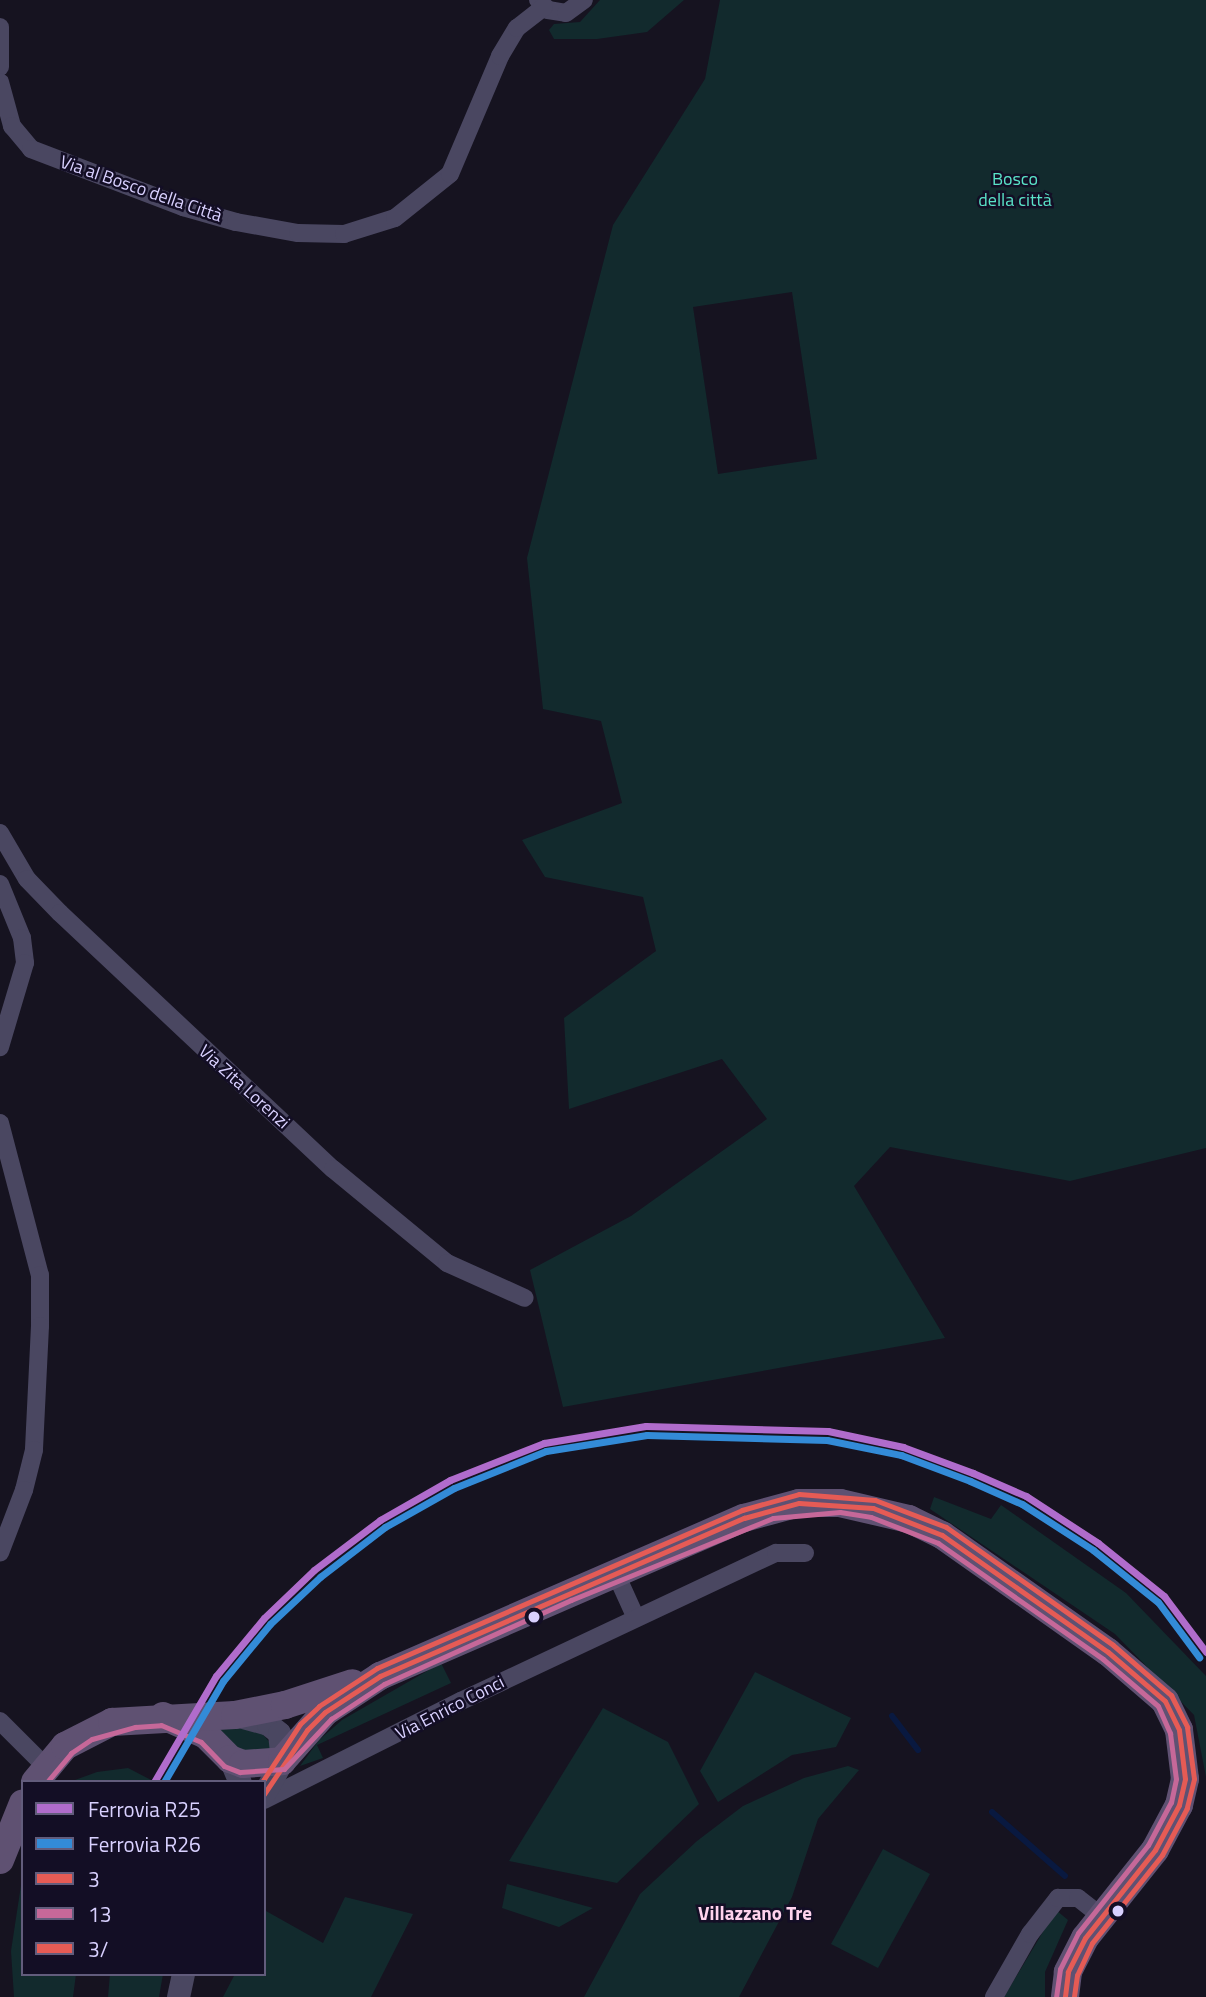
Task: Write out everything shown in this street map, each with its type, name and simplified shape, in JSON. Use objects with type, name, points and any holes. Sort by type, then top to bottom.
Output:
[{"type":"main road","points":[[40,1774],[88,1731],[133,1718],[235,1715],[380,1676],[771,1509],[799,1503],[851,1504],[909,1519],[942,1535],[1108,1652],[1165,1701],[1180,1730],[1185,1779],[1169,1828],[1085,1938],[1068,1972],[1065,1997]]},
{"type":"main road","points":[[163,1716],[206,1735],[235,1770],[251,1764],[282,1761],[325,1712],[380,1676]]},
{"type":"main road","points":[[0,1860],[21,1808]]},
{"type":"street","name":"Via al Bosco della Città","points":[[0,82],[12,126],[31,149],[183,207],[236,222],[298,233],[344,234],[396,218],[450,174],[500,56],[517,28],[541,4],[566,13],[584,0]]},
{"type":"street","points":[[0,27],[0,67]]},
{"type":"street","name":"Via Zita Lorenzi","points":[[0,832],[11,858],[52,905],[333,1169],[447,1263],[526,1298]]},
{"type":"street","points":[[0,884],[22,938],[25,963],[0,1047]]},
{"type":"street","points":[[0,1123],[40,1275],[40,1326],[34,1450],[24,1490],[0,1553]]},
{"type":"street","name":"Via Enrico Conci","points":[[266,1799],[636,1618],[776,1553],[805,1553]]},
{"type":"street","points":[[616,1574],[636,1618]]},
{"type":"street","points":[[235,1715],[268,1724],[279,1733],[282,1761],[266,1790]]},
{"type":"street","points":[[0,1721],[40,1774]]},
{"type":"street","points":[[994,1997],[1030,1934],[1058,1898],[1078,1898],[1102,1917]]},
{"type":"street","points":[[178,1997],[183,1976]]},
{"type":"green space","points":[[600,0],[684,0],[647,32],[597,39],[554,39],[549,30],[554,24],[580,22]]},
{"type":"green space","name":"Bosco della città","points":[[720,0],[1206,0],[1206,1148],[1070,1181],[890,1147],[854,1186],[945,1338],[563,1407],[530,1270],[631,1216],[767,1119],[722,1059],[569,1109],[564,1018],[656,951],[643,897],[545,877],[522,840],[622,803],[601,721],[543,709],[527,558],[613,225],[705,79]],"holes":[[[792,292],[817,459],[718,474],[693,307]]]},
{"type":"green space","points":[[934,1497],[991,1519],[1001,1505],[1126,1593],[1206,1676],[1206,1777],[1194,1715],[1115,1634],[930,1509]]},
{"type":"green space","points":[[441,1663],[451,1683],[317,1745],[323,1758],[300,1766],[319,1740],[342,1720]]},
{"type":"green space","points":[[755,1672],[851,1718],[836,1747],[792,1755],[718,1802],[700,1771]]},
{"type":"green space","points":[[603,1708],[668,1742],[699,1804],[617,1883],[509,1861]]},
{"type":"green space","points":[[213,1725],[259,1730],[273,1746],[270,1751],[246,1755]]},
{"type":"green space","points":[[848,1766],[859,1770],[818,1819],[792,1897],[739,1997],[584,1997],[640,1894],[697,1841],[743,1806],[804,1778]]},
{"type":"green space","points":[[128,1768],[151,1780],[75,1780],[97,1772]]},
{"type":"green space","points":[[883,1849],[930,1874],[878,1968],[831,1944]]},
{"type":"green space","points":[[507,1884],[593,1908],[559,1927],[502,1908]]},
{"type":"green space","points":[[21,1885],[21,1976],[76,1976],[73,1997],[14,1997],[11,1951]]},
{"type":"green space","points":[[345,1897],[413,1914],[371,1997],[223,1997],[234,1976],[266,1976],[266,1911],[323,1943]]},
{"type":"green space","points":[[1056,1910],[1068,1920],[1045,1972],[1045,1997],[1004,1997]]},
{"type":"green space","points":[[110,1976],[163,1976],[159,1997],[108,1997]]},
{"type":"waterway","points":[[892,1716],[918,1750]]},
{"type":"waterway","points":[[992,1812],[1065,1876]]},
{"type":"rail line","name":"R25","points":[[155,1780],[216,1676],[264,1618],[314,1570],[380,1520],[450,1480],[544,1443],[646,1426],[828,1431],[903,1447],[973,1473],[1026,1496],[1098,1543],[1164,1596],[1206,1652]]},
{"type":"rail line","name":"R26","points":[[165,1780],[223,1681],[270,1624],[320,1577],[385,1527],[454,1488],[546,1451],[647,1435],[827,1440],[901,1455],[970,1481],[1022,1504],[1093,1550],[1158,1602],[1199,1657]]},
{"type":"transit line","name":"3/","points":[[263,1780],[300,1724],[319,1706],[377,1668],[742,1510],[799,1494],[875,1500],[946,1527],[1113,1645],[1171,1695],[1187,1727],[1194,1779],[1187,1808],[1162,1855],[1092,1943],[1077,1975],[1074,1997]]},
{"type":"transit line","name":"3","points":[[266,1791],[307,1730],[325,1712],[380,1676],[744,1518],[799,1503],[873,1508],[942,1535],[1108,1652],[1165,1701],[1179,1730],[1185,1779],[1179,1805],[1155,1850],[1085,1938],[1068,1972],[1065,1997]]},
{"type":"transit line","name":"13","points":[[49,1780],[71,1753],[92,1739],[135,1727],[161,1725],[201,1742],[224,1766],[240,1772],[284,1769],[331,1719],[384,1684],[571,1600],[773,1518],[840,1512],[871,1517],[938,1543],[1103,1659],[1158,1706],[1170,1733],[1176,1779],[1171,1802],[1148,1845],[1078,1933],[1060,1969],[1056,1996]]},
{"type":"district","name":"Villazzano Tre","points":[[755,1913]]}]
